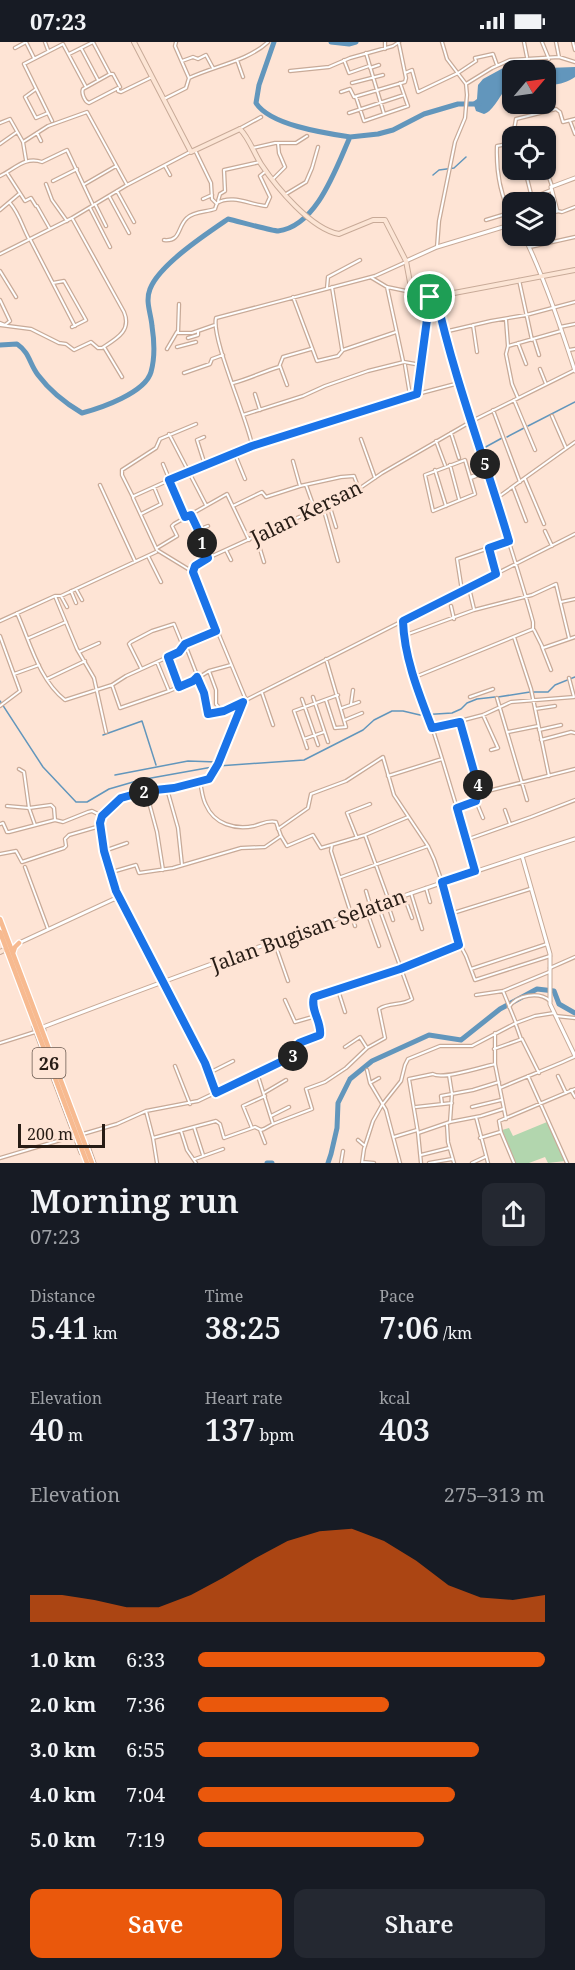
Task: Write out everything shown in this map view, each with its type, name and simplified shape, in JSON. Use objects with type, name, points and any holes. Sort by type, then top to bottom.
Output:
[{"type":"highway","name":"26","points":[[0,919],[5,940],[3,950],[11,956],[26,988],[89,1163]]},
{"type":"highway","name":"26","points":[[0,932],[5,940]]},
{"type":"highway","points":[[5,940],[19,943]]},
{"type":"highway","points":[[11,956],[15,946],[19,943]]},
{"type":"highway","name":"26","points":[[11,956],[72,1127],[89,1163]]},
{"type":"highway","points":[[26,988],[43,1026]]},
{"type":"main road","points":[[134,42],[193,151],[239,129],[242,130],[266,171],[309,219],[339,234],[373,220],[385,220],[406,262],[411,292],[430,297],[575,270]]},
{"type":"street","points":[[15,48],[26,42],[34,59]]},
{"type":"street","points":[[45,42],[49,51]]},
{"type":"street","points":[[164,99],[186,88],[189,78],[175,46],[176,42]]},
{"type":"street","points":[[189,78],[237,60],[262,48],[268,42]]},
{"type":"street","points":[[385,42],[385,49]]},
{"type":"street","points":[[290,71],[327,68],[344,60],[385,49],[399,42],[406,81],[353,98],[349,89],[341,92]]},
{"type":"street","points":[[437,247],[439,221],[456,138],[465,118],[466,109],[466,84],[446,57],[442,42]]},
{"type":"street","points":[[524,42],[528,58]]},
{"type":"street","points":[[542,42],[549,59]]},
{"type":"street","points":[[556,42],[559,57]]},
{"type":"street","points":[[573,42],[575,50]]},
{"type":"street","points":[[52,121],[24,65],[63,43],[86,87]]},
{"type":"street","points":[[69,54],[94,43],[110,74],[113,74],[119,88],[123,88],[123,91],[152,77]]},
{"type":"street","points":[[81,48],[98,80]]},
{"type":"street","points":[[366,53],[385,115]]},
{"type":"street","points":[[405,73],[412,70],[418,92],[458,73],[476,62],[475,58],[481,55],[493,54],[497,65]]},
{"type":"street","points":[[182,61],[206,55],[213,68]]},
{"type":"street","points":[[466,84],[497,65],[510,60],[559,57],[575,62]]},
{"type":"street","points":[[237,60],[243,77]]},
{"type":"street","points":[[344,60],[349,73],[379,65]]},
{"type":"street","points":[[110,74],[82,90],[89,104],[119,88]]},
{"type":"street","points":[[352,83],[383,75]]},
{"type":"street","points":[[356,97],[364,121],[385,115],[408,106],[400,84]]},
{"type":"street","points":[[36,89],[25,97],[36,118],[48,113]]},
{"type":"street","points":[[349,113],[404,95]]},
{"type":"street","points":[[514,126],[516,119],[556,109],[560,112],[563,122],[575,119]]},
{"type":"street","points":[[22,142],[52,124],[87,112],[127,185]]},
{"type":"street","points":[[239,129],[261,117]]},
{"type":"street","points":[[0,123],[9,119],[11,121],[22,142],[27,160]]},
{"type":"street","points":[[570,121],[575,134]]},
{"type":"street","points":[[0,144],[17,132]]},
{"type":"street","points":[[37,133],[41,141]]},
{"type":"street","points":[[252,148],[296,142],[307,136]]},
{"type":"street","points":[[273,179],[285,167],[279,153],[278,143]]},
{"type":"street","points":[[502,146],[497,147],[498,175],[503,192]]},
{"type":"street","points":[[286,194],[307,180],[318,147]]},
{"type":"street","points":[[0,176],[27,160],[34,159],[42,162],[67,150],[110,247]]},
{"type":"street","points":[[0,254],[67,221],[127,185],[193,151],[211,183],[213,202],[244,200],[266,206],[270,197],[260,176],[266,171]]},
{"type":"street","points":[[164,240],[172,241],[176,238],[184,221],[190,216],[215,209],[220,194],[225,191],[224,170],[260,162]]},
{"type":"street","points":[[84,184],[116,166]]},
{"type":"street","points":[[165,166],[170,175]]},
{"type":"street","points":[[53,181],[77,169]]},
{"type":"street","points":[[7,173],[25,201],[31,198],[50,229]]},
{"type":"street","points":[[544,192],[575,178]]},
{"type":"street","points":[[549,180],[557,211],[562,212],[575,207]]},
{"type":"street","points":[[46,184],[52,200],[67,221]]},
{"type":"street","points":[[117,191],[134,222]]},
{"type":"street","points":[[0,210],[19,194]]},
{"type":"street","points":[[203,199],[212,195]]},
{"type":"street","points":[[109,196],[129,233]]},
{"type":"street","points":[[10,202],[19,214],[19,221],[74,327],[86,320],[64,281],[53,284]]},
{"type":"street","points":[[93,206],[106,226]]},
{"type":"street","points":[[486,220],[502,215]]},
{"type":"street","points":[[0,324],[31,329],[59,343],[66,344],[72,350],[90,342],[98,348],[104,347],[122,334],[127,324],[126,317],[72,218]]},
{"type":"street","points":[[252,446],[223,355],[215,325],[217,317],[370,277],[437,247],[502,226]]},
{"type":"street","points":[[575,237],[530,247],[555,308],[575,370]]},
{"type":"street","points":[[327,288],[328,277],[360,260]]},
{"type":"street","points":[[0,271],[16,297]]},
{"type":"street","points":[[370,277],[387,288],[411,292]]},
{"type":"street","points":[[519,280],[526,315],[539,355]]},
{"type":"street","points":[[332,287],[342,351]]},
{"type":"street","points":[[387,288],[410,396]]},
{"type":"street","points":[[436,296],[459,383],[526,596],[533,629],[551,670]]},
{"type":"street","points":[[293,297],[317,361],[338,356],[342,351],[396,332]]},
{"type":"street","points":[[417,394],[430,297]]},
{"type":"street","points":[[0,300],[9,321],[5,325],[0,324]]},
{"type":"street","points":[[444,332],[575,302]]},
{"type":"street","points":[[168,350],[177,332],[178,304]]},
{"type":"street","points":[[506,319],[508,345],[506,354],[512,384],[535,450]]},
{"type":"street","points":[[508,345],[533,340],[575,324]]},
{"type":"street","points":[[177,332],[190,333],[215,325]]},
{"type":"street","points":[[473,325],[477,352]]},
{"type":"street","points":[[188,338],[198,335],[198,331]]},
{"type":"street","points":[[185,345],[190,333]]},
{"type":"street","points":[[177,346],[196,342]]},
{"type":"street","points":[[518,343],[526,364]]},
{"type":"street","points":[[104,347],[122,377]]},
{"type":"street","points":[[287,385],[280,366],[280,359],[311,349]]},
{"type":"street","points":[[568,350],[575,349]]},
{"type":"street","points":[[184,373],[210,364],[212,359],[223,355]]},
{"type":"street","points":[[243,415],[303,396],[351,376],[404,364],[421,364]]},
{"type":"street","points":[[232,383],[250,379],[253,374],[280,366]]},
{"type":"street","points":[[540,369],[546,384]]},
{"type":"street","name":"Jalan Kersan","points":[[189,569],[208,558],[359,489],[471,420],[575,370]]},
{"type":"street","points":[[133,497],[234,452],[410,396],[459,383]]},
{"type":"street","points":[[255,394],[260,410]]},
{"type":"street","points":[[493,410],[520,482]]},
{"type":"street","points":[[552,416],[566,448]]},
{"type":"street","points":[[196,424],[160,439],[156,448],[122,470],[122,475],[157,550],[193,572],[245,701],[218,764],[209,779],[121,798],[102,816],[100,826],[104,851],[116,891],[164,981],[216,1093]]},
{"type":"street","points":[[451,433],[459,458]]},
{"type":"street","points":[[169,434],[206,505]]},
{"type":"street","points":[[204,437],[197,440],[205,465]]},
{"type":"street","points":[[361,439],[375,478]]},
{"type":"street","points":[[436,441],[445,465]]},
{"type":"street","points":[[496,499],[575,442]]},
{"type":"street","points":[[234,452],[244,479]]},
{"type":"street","points":[[465,459],[475,494],[435,511],[425,476],[435,470],[465,459]]},
{"type":"street","points":[[293,462],[300,486]]},
{"type":"street","points":[[162,464],[185,517]]},
{"type":"street","points":[[450,465],[459,499]]},
{"type":"street","points":[[435,470],[446,506]]},
{"type":"street","points":[[471,478],[487,472]]},
{"type":"street","points":[[233,506],[262,492],[266,497],[300,486],[341,477],[354,476],[359,489]]},
{"type":"street","points":[[525,479],[544,524]]},
{"type":"street","points":[[100,485],[135,562]]},
{"type":"street","points":[[306,485],[315,510]]},
{"type":"street","points":[[140,514],[161,504],[154,487]]},
{"type":"street","points":[[513,487],[526,521]]},
{"type":"street","points":[[0,621],[55,596],[77,590],[148,556],[177,536],[172,526],[227,494],[249,540]]},
{"type":"street","points":[[329,504],[336,527]]},
{"type":"street","points":[[323,507],[338,561]]},
{"type":"street","points":[[191,515],[208,558]]},
{"type":"street","points":[[198,531],[208,526]]},
{"type":"street","points":[[545,531],[552,546]]},
{"type":"street","points":[[141,668],[130,642],[152,631],[174,624],[204,693],[208,714],[236,707],[326,659],[575,534]]},
{"type":"street","points":[[256,536],[264,562]]},
{"type":"street","points":[[462,591],[457,559],[509,541]]},
{"type":"street","points":[[489,548],[496,574]]},
{"type":"street","points":[[226,550],[231,560]]},
{"type":"street","points":[[148,556],[161,582]]},
{"type":"street","points":[[193,572],[194,567]]},
{"type":"street","points":[[403,636],[556,584],[568,638]]},
{"type":"street","points":[[468,588],[474,610]]},
{"type":"street","points":[[77,590],[82,600]]},
{"type":"street","points":[[71,592],[76,603]]},
{"type":"street","points":[[55,596],[79,652],[92,672],[106,732]]},
{"type":"street","points":[[61,596],[67,607]]},
{"type":"street","points":[[561,602],[575,599]]},
{"type":"street","points":[[451,606],[454,618]]},
{"type":"street","points":[[17,613],[39,665],[51,687],[63,700],[112,685],[141,668],[179,652],[184,645],[216,631]]},
{"type":"street","points":[[403,621],[403,636],[475,871]]},
{"type":"street","points":[[29,638],[66,622]]},
{"type":"street","points":[[415,676],[533,629]]},
{"type":"street","points":[[0,636],[20,691],[0,706]]},
{"type":"street","points":[[514,637],[533,700],[549,776]]},
{"type":"street","points":[[542,647],[575,637]]},
{"type":"street","points":[[79,652],[99,643]]},
{"type":"street","points":[[168,657],[179,687]]},
{"type":"street","points":[[326,659],[346,727],[335,728],[326,700]]},
{"type":"street","points":[[47,679],[85,661]]},
{"type":"street","points":[[157,662],[169,692]]},
{"type":"street","points":[[14,674],[39,665]]},
{"type":"street","points":[[112,685],[120,708],[169,692],[209,671],[231,665]]},
{"type":"street","points":[[209,671],[216,690],[216,704],[222,711]]},
{"type":"street","points":[[432,728],[483,715],[511,702],[574,697],[569,678]]},
{"type":"street","points":[[470,697],[493,689]]},
{"type":"street","points":[[351,704],[353,690]]},
{"type":"street","points":[[262,693],[273,725]]},
{"type":"street","points":[[307,748],[294,711],[338,695]]},
{"type":"street","points":[[313,697],[328,742]]},
{"type":"street","points":[[497,698],[523,782],[526,800]]},
{"type":"street","points":[[302,699],[318,745]]},
{"type":"street","points":[[342,708],[359,702]]},
{"type":"street","points":[[535,709],[555,706]]},
{"type":"street","points":[[345,720],[362,713]]},
{"type":"street","points":[[483,715],[498,748],[491,750]]},
{"type":"street","points":[[460,722],[480,793]]},
{"type":"street","points":[[508,732],[561,725]]},
{"type":"street","points":[[304,739],[324,732]]},
{"type":"street","points":[[541,740],[575,733]]},
{"type":"street","points":[[278,829],[308,808],[311,795],[346,781],[381,757],[384,758],[394,795],[428,846],[442,882],[459,945],[475,980],[550,956]]},
{"type":"street","points":[[388,776],[442,759]]},
{"type":"street","points":[[483,818],[476,801],[480,793],[575,768]]},
{"type":"street","points":[[19,769],[24,772],[29,808],[36,826]]},
{"type":"street","points":[[200,782],[206,807],[228,826],[249,827],[271,820],[276,822],[287,846],[313,836],[321,848],[357,838],[408,817]]},
{"type":"street","points":[[167,789],[178,828],[182,865]]},
{"type":"street","points":[[146,791],[157,832],[163,870]]},
{"type":"street","points":[[466,840],[575,800]]},
{"type":"street","points":[[457,808],[476,801]]},
{"type":"street","points":[[357,838],[347,813],[370,804]]},
{"type":"street","points":[[7,806],[29,808],[51,805],[54,807],[56,820]]},
{"type":"street","points":[[505,810],[510,824]]},
{"type":"street","points":[[0,824],[3,823],[7,832],[56,820],[63,822],[92,811],[102,816]]},
{"type":"street","points":[[0,854],[16,851],[22,862],[64,848],[65,839],[69,835],[100,826]]},
{"type":"street","points":[[365,835],[393,920]]},
{"type":"street","points":[[112,872],[136,865],[139,873],[163,870],[241,848],[264,848],[281,836]]},
{"type":"street","name":"Jalan Bugisan Selatan","points":[[43,1026],[274,941],[575,838]]},
{"type":"street","points":[[104,851],[127,843]]},
{"type":"street","points":[[332,845],[331,851],[355,926]]},
{"type":"street","points":[[340,877],[428,846]]},
{"type":"street","points":[[500,1088],[575,1056],[550,999],[550,956],[522,856]]},
{"type":"street","points":[[25,867],[48,929]]},
{"type":"street","points":[[426,888],[430,902]]},
{"type":"street","points":[[450,914],[531,889]]},
{"type":"street","points":[[114,899],[116,891]]},
{"type":"street","points":[[366,891],[371,908]]},
{"type":"street","points":[[411,893],[422,930]]},
{"type":"street","points":[[404,896],[412,918]]},
{"type":"street","points":[[3,950],[114,899],[122,902]]},
{"type":"street","points":[[260,1130],[312,1109],[306,1089],[325,1082],[348,1067],[367,1048],[385,1038],[380,1008],[408,1002],[411,997],[378,905]]},
{"type":"street","points":[[366,909],[379,946]]},
{"type":"street","points":[[274,941],[288,981]]},
{"type":"street","points":[[471,969],[547,944]]},
{"type":"street","points":[[83,1134],[147,1113],[190,1104],[297,1054],[299,1043],[320,1035],[321,1029],[312,1002],[314,997],[400,969],[459,945]]},
{"type":"street","points":[[476,995],[502,991],[575,957]]},
{"type":"street","points":[[338,990],[345,1012]]},
{"type":"street","points":[[502,991],[521,1039],[539,1073]]},
{"type":"street","points":[[509,1006],[528,996],[540,995],[550,999]]},
{"type":"street","points":[[285,1000],[295,1022],[316,1016]]},
{"type":"street","points":[[374,1163],[362,1162],[365,1146],[374,1121],[401,1081],[405,1063],[410,1058],[442,1046],[472,1046],[495,1033],[535,1016],[555,1014],[575,1018]]},
{"type":"street","points":[[33,1018],[35,1032],[74,1136],[89,1163]]},
{"type":"street","points":[[43,1026],[83,1134],[89,1163]]},
{"type":"street","points":[[0,1043],[35,1032]]},
{"type":"street","points":[[495,1033],[495,1064],[506,1119]]},
{"type":"street","points":[[345,1047],[360,1037],[367,1048]]},
{"type":"street","points":[[494,1049],[521,1039]]},
{"type":"street","points":[[208,1073],[233,1061]]},
{"type":"street","points":[[421,1163],[410,1078],[433,1074],[438,1077],[495,1064]]},
{"type":"street","points":[[175,1066],[190,1104]]},
{"type":"street","points":[[367,1070],[370,1083],[383,1105],[400,1163]]},
{"type":"street","points":[[257,1073],[273,1124]]},
{"type":"street","points":[[449,1075],[452,1094],[448,1123],[449,1148],[454,1163]]},
{"type":"street","points":[[528,1076],[567,1163]]},
{"type":"street","points":[[558,1076],[566,1093]]},
{"type":"street","points":[[370,1083],[379,1078]]},
{"type":"street","points":[[252,1128],[243,1106],[286,1080]]},
{"type":"street","points":[[442,1104],[441,1096],[475,1090],[499,1082]]},
{"type":"street","points":[[514,1163],[499,1122],[573,1089],[575,1097]]},
{"type":"street","points":[[472,1107],[501,1100]]},
{"type":"street","points":[[414,1107],[452,1103]]},
{"type":"street","points":[[271,1116],[289,1107]]},
{"type":"street","points":[[394,1137],[503,1110]]},
{"type":"street","points":[[147,1113],[157,1163]]},
{"type":"street","points":[[476,1117],[488,1163]]},
{"type":"street","points":[[153,1138],[218,1121],[224,1138],[256,1127],[260,1130],[264,1143]]},
{"type":"street","points":[[194,1127],[203,1155]]},
{"type":"street","points":[[181,1131],[187,1150],[195,1161],[203,1155],[223,1149]]},
{"type":"street","points":[[480,1138],[501,1132]]},
{"type":"street","points":[[4,1163],[1,1158],[74,1136]]},
{"type":"street","points":[[358,1140],[365,1146]]},
{"type":"street","points":[[421,1155],[449,1148]]},
{"type":"street","points":[[341,1163],[344,1151]]},
{"type":"street","points":[[472,1163],[486,1157]]},
{"type":"street","points":[[429,1163],[452,1159]]},
{"type":"green space","points":[[547,1122],[565,1161],[548,1163],[545,1157],[529,1163],[514,1163],[502,1130],[509,1128],[513,1136]]},
{"type":"water","points":[[575,67],[575,77],[556,84],[556,68]]},
{"type":"water","points":[[502,69],[502,94],[492,109],[484,114],[476,111],[473,102],[477,99],[478,85],[483,79]]},
{"type":"waterway","points":[[0,345],[17,344],[21,347],[38,375],[48,386],[82,413],[111,403],[140,387],[151,372],[154,343],[148,303],[149,294],[155,280],[173,260],[228,219],[278,231],[292,227],[304,219],[323,194],[350,137],[285,122],[263,111],[256,103],[259,85],[274,42]]},
{"type":"waterway","points":[[331,42],[349,44],[356,42]]},
{"type":"waterway","points":[[350,137],[393,130],[424,114],[458,104],[479,104]]},
{"type":"waterway","points":[[433,175],[439,170],[454,168],[466,157]]},
{"type":"waterway","points":[[528,426],[575,402]]},
{"type":"waterway","points":[[507,437],[524,428]]},
{"type":"waterway","points":[[482,449],[502,438]]},
{"type":"waterway","points":[[533,692],[548,692],[555,685],[575,677]]},
{"type":"waterway","points":[[498,697],[530,692]]},
{"type":"waterway","points":[[0,701],[43,767],[76,802],[87,802],[109,789],[140,780],[218,766],[304,760],[363,730],[374,720],[392,711],[420,715],[452,713],[477,699],[495,697]]},
{"type":"waterway","points":[[103,735],[142,721],[156,765]]},
{"type":"waterway","points":[[115,775],[188,761],[217,762]]},
{"type":"waterway","points":[[328,1163],[337,1128],[338,1103],[350,1079],[372,1061],[429,1035],[461,1040],[500,1009],[537,989],[554,991],[559,1004],[575,1013]]},
{"type":"waterway","points":[[267,1163],[272,1163]]},
{"type":"route","points":[[436,296],[459,383],[509,541],[489,548],[496,574],[403,621],[406,652],[432,728],[460,722],[480,793],[476,801],[457,808],[475,871],[442,882],[459,945],[400,969],[314,997],[312,1002],[321,1029],[320,1035],[299,1043],[297,1054],[216,1093],[205,1063],[116,891],[104,851],[100,826],[102,816],[121,798],[146,791],[206,781],[211,778],[243,702],[236,707],[208,714],[204,693],[197,677],[179,687],[168,657],[179,652],[185,644],[216,631],[193,572],[198,563],[208,558],[191,515],[185,517],[169,480],[227,454],[417,394],[430,297],[436,296]]}]
